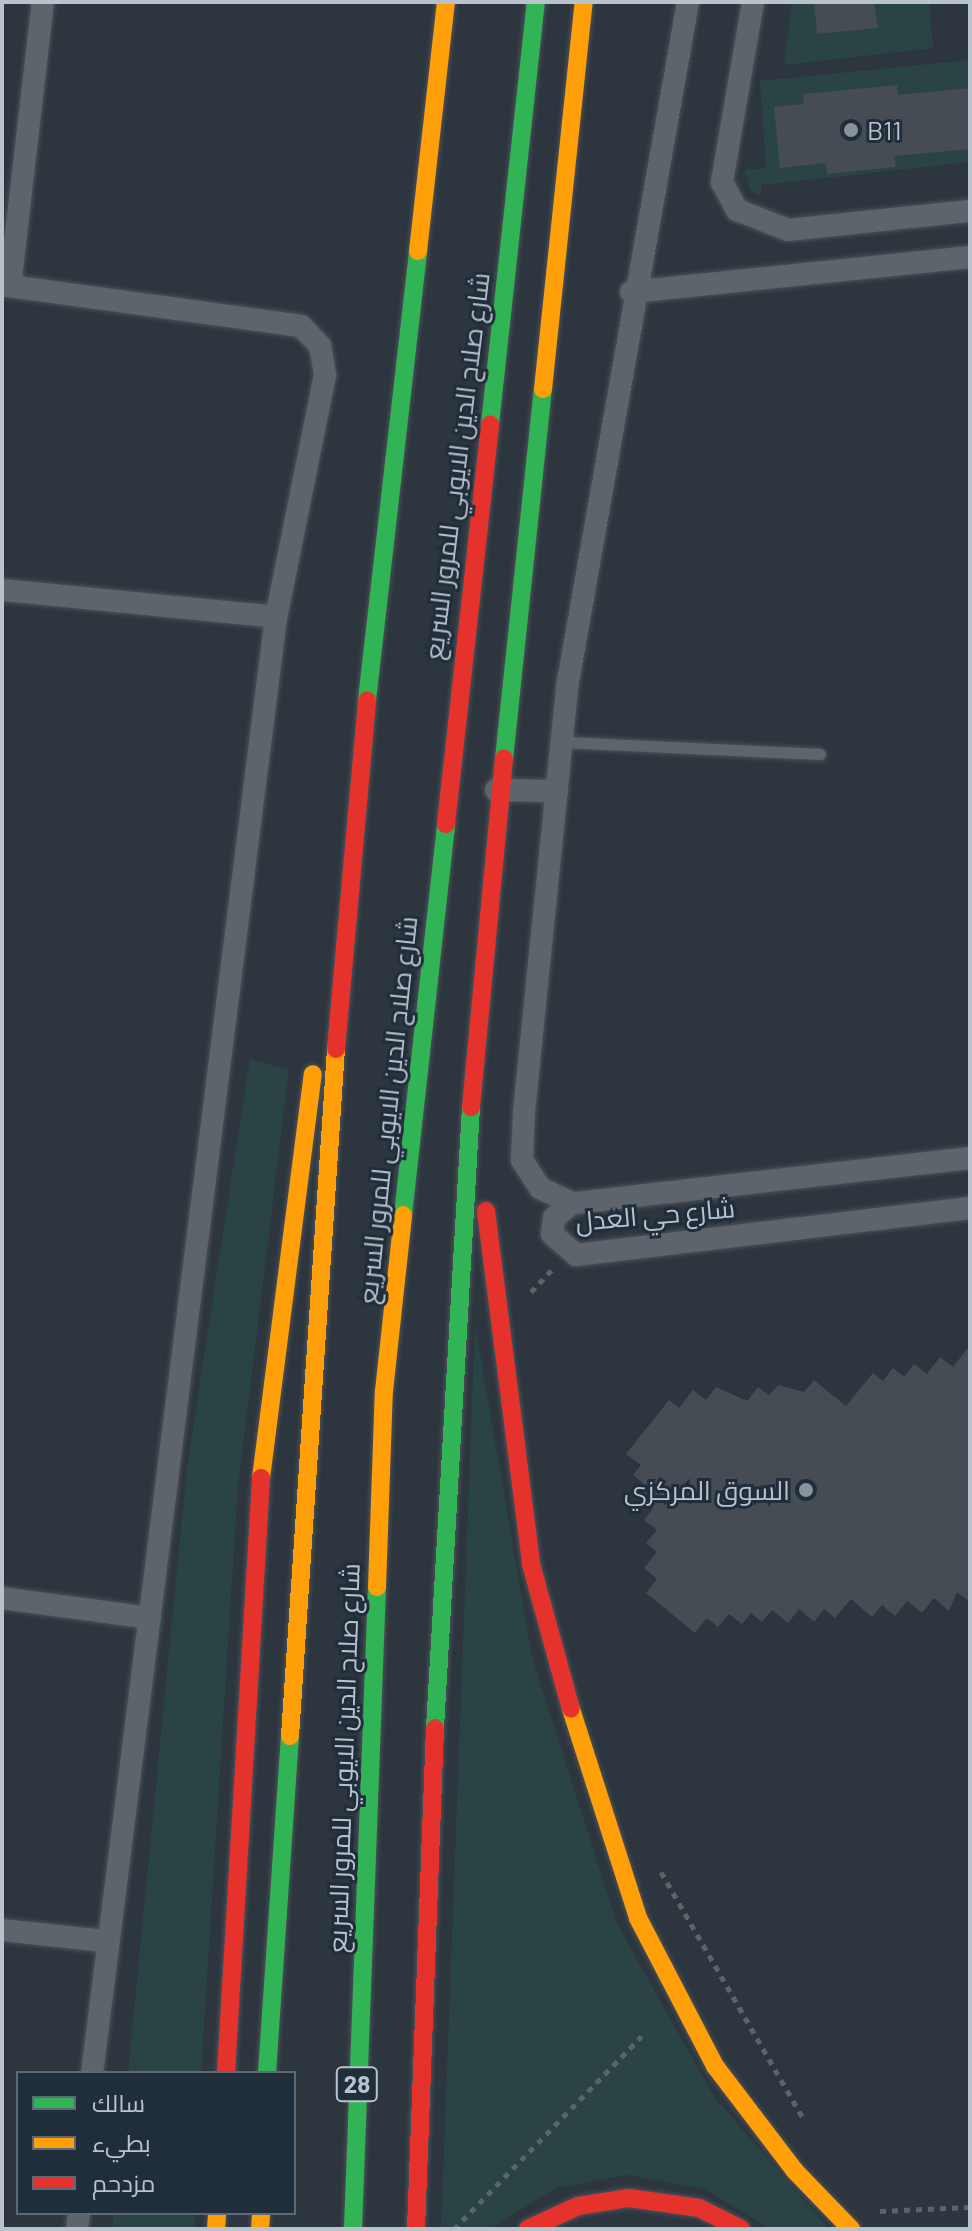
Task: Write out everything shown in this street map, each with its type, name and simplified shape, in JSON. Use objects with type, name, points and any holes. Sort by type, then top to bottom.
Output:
[{"type":"highway","name":"شارع صلاح الدين الايوبي للمرور السريع","points":[[267,2071],[273,1940],[348,864],[446,2]]},
{"type":"highway","name":"شارع صلاح الدين الايوبي للمرور السريع","points":[[353,2229],[361,1939],[384,1391],[536,2]]},
{"type":"highway","points":[[416,2229],[423,1933],[444,1488],[479,993],[496,790],[584,2]]},
{"type":"highway","points":[[226,2071],[270,1366],[348,864]]},
{"type":"highway","points":[[479,993],[486,1247],[513,1459],[572,1730],[638,1918],[682,2010],[758,2127],[851,2229]]},
{"type":"highway","points":[[528,2229],[578,2206],[629,2198],[699,2208],[741,2229]]},
{"type":"street","points":[[43,2],[6,285],[301,326],[320,346],[325,375],[276,617],[150,1618],[105,1941],[92,2071]]},
{"type":"street","points":[[572,1203],[540,1188],[522,1160],[557,791],[631,292],[688,2]]},
{"type":"street","points":[[753,2],[722,182],[737,210],[788,230],[970,211]]},
{"type":"street","points":[[631,292],[970,257]]},
{"type":"street","points":[[2,590],[276,617]]},
{"type":"street","points":[[496,790],[557,791]]},
{"type":"street","name":"شارع حي العدل","points":[[970,1158],[572,1203],[554,1218],[552,1234],[576,1255],[970,1208]]},
{"type":"street","points":[[2,1598],[150,1618]]},
{"type":"street","points":[[2,1930],[105,1941]]},
{"type":"lane","points":[[563,742],[820,754]]},
{"type":"path","points":[[661,1872],[808,2127]]},
{"type":"path","points":[[454,2229],[642,2036]]},
{"type":"path","points":[[869,2207],[887,2214],[970,2207]]},
{"type":"green space","points":[[792,2],[929,2],[933,48],[784,65]]},
{"type":"green space","points":[[970,60],[970,162],[761,185],[761,195],[750,190],[745,170],[766,168],[760,81]]},
{"type":"green space","points":[[250,1059],[289,1070],[238,1485],[201,2071],[128,2071],[187,1466]]},
{"type":"green space","points":[[475,1324],[532,1657],[617,1924],[715,2098],[829,2229],[770,2229],[705,2189],[628,2175],[556,2188],[489,2229],[441,2229]]},
{"type":"green space","points":[[113,2215],[195,2215],[195,2229],[113,2229]]},
{"type":"building","points":[[814,2],[874,2],[878,28],[817,34]]},
{"type":"building","name":"B11","points":[[897,85],[898,95],[970,88],[970,149],[894,156],[896,167],[827,174],[826,163],[780,168],[774,107],[804,104],[803,94]]},
{"type":"building","name":"السوق المركزي","points":[[970,1345],[970,1602],[957,1592],[949,1611],[934,1598],[922,1613],[907,1601],[895,1616],[882,1605],[872,1617],[851,1599],[835,1618],[824,1609],[814,1622],[799,1609],[788,1623],[772,1610],[762,1622],[751,1613],[742,1624],[729,1614],[718,1627],[707,1618],[695,1633],[646,1593],[657,1579],[644,1568],[657,1552],[646,1543],[657,1530],[644,1520],[653,1508],[637,1495],[645,1485],[633,1475],[641,1465],[626,1454],[669,1400],[679,1408],[693,1390],[706,1400],[716,1387],[747,1401],[758,1387],[769,1395],[778,1385],[804,1392],[814,1380],[846,1406],[873,1373],[883,1381],[893,1368],[904,1377],[914,1364],[927,1374],[940,1357],[953,1367]]},
{"type":"traffic: fast","points":[[490,424],[536,2]]},
{"type":"traffic: fast","points":[[367,700],[418,251]]},
{"type":"traffic: fast","points":[[504,759],[543,389]]},
{"type":"traffic: fast","points":[[403,1215],[446,824]]},
{"type":"traffic: fast","points":[[435,1728],[471,1107]]},
{"type":"traffic: fast","points":[[353,2229],[377,1587]]},
{"type":"traffic: fast","points":[[267,2071],[290,1736]]},
{"type":"traffic: slow","points":[[418,251],[446,2]]},
{"type":"traffic: slow","points":[[543,389],[584,2]]},
{"type":"traffic: slow","points":[[290,1736],[336,1049]]},
{"type":"traffic: slow","points":[[261,1478],[313,1074]]},
{"type":"traffic: slow","points":[[377,1587],[384,1391],[403,1215]]},
{"type":"traffic: slow","points":[[571,1709],[638,1918],[715,2066],[795,2171],[851,2229]]},
{"type":"traffic: slow","points":[[216,2229],[217,2215]]},
{"type":"traffic: slow","points":[[260,2229],[261,2215]]},
{"type":"traffic: jam","points":[[446,824],[490,424]]},
{"type":"traffic: jam","points":[[336,1049],[367,700]]},
{"type":"traffic: jam","points":[[471,1107],[504,759]]},
{"type":"traffic: jam","points":[[486,1211],[531,1564],[571,1709]]},
{"type":"traffic: jam","points":[[226,2071],[261,1478]]},
{"type":"traffic: jam","points":[[416,2229],[435,1728]]},
{"type":"traffic: jam","points":[[528,2229],[578,2206],[629,2198],[699,2208],[741,2229]]},
{"type":"place","name":"B11","points":[[851,130]]},
{"type":"place","name":"السوق المركزي","points":[[806,1490]]}]
